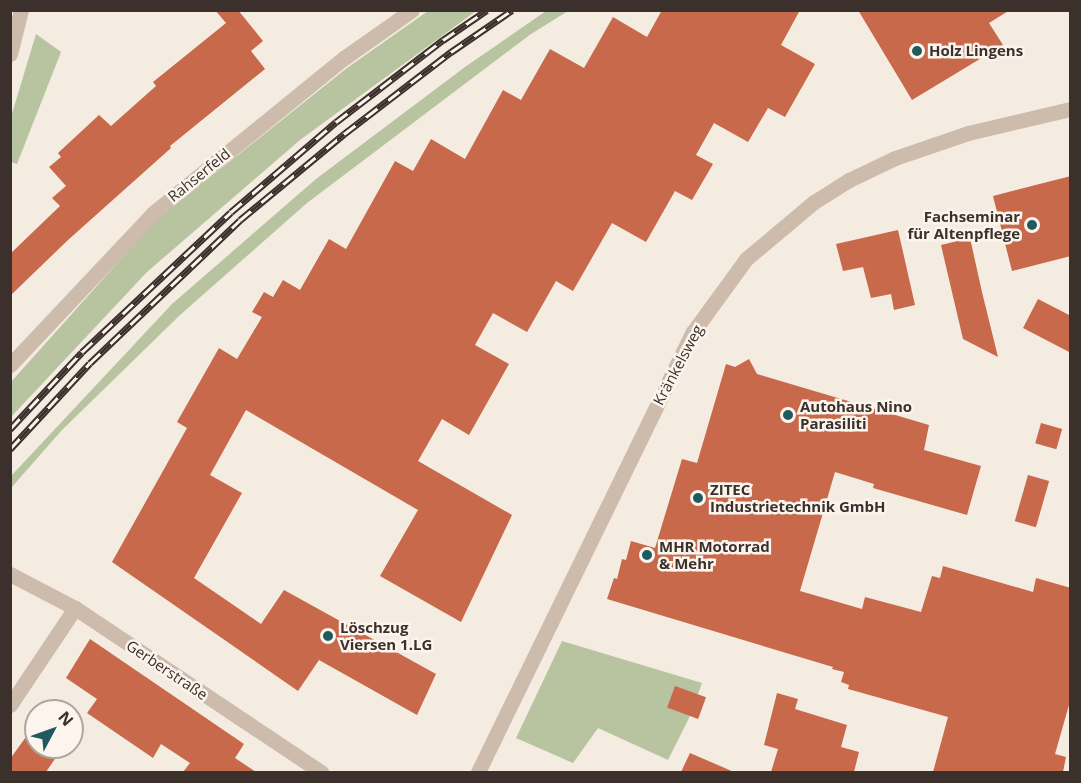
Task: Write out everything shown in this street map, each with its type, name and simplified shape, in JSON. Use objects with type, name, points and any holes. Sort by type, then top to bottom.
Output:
[{"type":"street","points":[[10,54],[21,10]]},
{"type":"street","name":"Rahserfeld","points":[[10,365],[153,213],[344,58],[412,10]]},
{"type":"street","name":"Kränkelsweg","points":[[478,772],[693,332],[746,259],[814,202],[849,180],[895,158],[968,133],[1071,109]]},
{"type":"street","name":"Gerberstraße","points":[[10,574],[75,608],[321,772]]},
{"type":"street","points":[[10,705],[75,608]]},
{"type":"green space","points":[[428,11],[476,11],[300,140],[147,272],[11,417],[11,382],[154,222],[347,68]]},
{"type":"green space","points":[[546,11],[568,11],[531,34],[307,203],[180,315],[62,430],[11,488],[11,476],[172,304],[316,179],[465,67]]},
{"type":"green space","points":[[36,34],[61,52],[17,164],[11,162],[11,117]]},
{"type":"green space","points":[[562,641],[702,683],[690,716],[668,760],[598,728],[573,763],[516,738]]},
{"type":"building","points":[[215,10],[238,10],[263,41],[251,51],[265,69],[170,146],[171,148],[68,240],[10,296],[10,254],[60,206],[52,198],[66,186],[49,167],[61,157],[58,153],[99,115],[111,126],[156,86],[153,82],[226,23]]},
{"type":"building","points":[[662,10],[800,10],[781,45],[815,64],[785,117],[768,108],[748,142],[714,123],[696,155],[713,164],[692,200],[675,191],[646,242],[612,223],[573,291],[556,281],[527,332],[493,313],[475,345],[509,364],[469,435],[442,419],[418,461],[512,515],[461,622],[380,576],[418,510],[246,410],[210,475],[242,493],[194,578],[261,624],[284,590],[436,674],[417,715],[319,660],[298,691],[112,562],[187,428],[177,422],[219,348],[237,359],[262,317],[252,312],[264,292],[273,297],[283,280],[300,290],[329,239],[346,249],[395,161],[413,171],[431,139],[465,159],[503,90],[521,100],[550,49],[584,68],[613,17],[647,37]]},
{"type":"building","points":[[858,10],[1010,10],[989,23],[1003,45],[912,100]]},
{"type":"building","points":[[1071,176],[1071,256],[1012,271],[993,196]]},
{"type":"building","points":[[898,230],[915,305],[894,310],[891,294],[871,298],[863,267],[843,271],[836,244]]},
{"type":"building","points":[[970,238],[998,357],[963,339],[941,245]]},
{"type":"building","points":[[1038,299],[1071,316],[1071,353],[1023,328]]},
{"type":"building","points":[[749,359],[757,374],[929,425],[924,450],[981,466],[967,515],[873,488],[874,484],[835,472],[800,591],[862,609],[865,597],[921,612],[932,576],[940,578],[943,566],[1033,592],[1036,578],[1071,588],[1071,698],[1055,754],[1066,757],[1063,772],[933,772],[948,717],[848,689],[849,685],[841,682],[844,672],[832,669],[833,667],[607,599],[614,578],[617,579],[622,559],[626,560],[631,541],[655,548],[682,459],[697,463],[726,364],[735,367]]},
{"type":"building","points":[[1041,423],[1062,429],[1056,449],[1035,443]]},
{"type":"building","points":[[1028,475],[1049,481],[1036,527],[1015,521]]},
{"type":"building","points":[[90,639],[244,744],[235,758],[256,772],[183,772],[190,763],[161,744],[153,758],[87,713],[97,699],[66,678]]},
{"type":"building","points":[[675,686],[706,697],[698,719],[667,708]]},
{"type":"building","points":[[777,693],[798,699],[795,709],[847,725],[841,747],[859,752],[854,772],[771,772],[778,749],[764,745]]},
{"type":"building","points":[[24,740],[24,759],[55,759],[46,772],[10,772],[10,759]]},
{"type":"building","points":[[690,753],[734,772],[681,772]]},
{"type":"railway","points":[[10,429],[82,352],[231,212],[336,122],[443,40],[487,10]]},
{"type":"railway","points":[[10,449],[90,363],[240,220],[344,134],[451,52],[512,10]]},
{"type":"place","name":"Holz Lingens","points":[[917,51]]},
{"type":"place","name":"Fachseminar für Altenpflege","points":[[1032,225]]},
{"type":"place","name":"Autohaus Nino Parasiliti","points":[[788,415]]},
{"type":"place","name":"ZITEC Industrietechnik GmbH","points":[[698,498]]},
{"type":"place","name":"MHR Motorrad & Mehr","points":[[647,555]]},
{"type":"place","name":"Löschzug Viersen 1.LG","points":[[328,636]]}]
